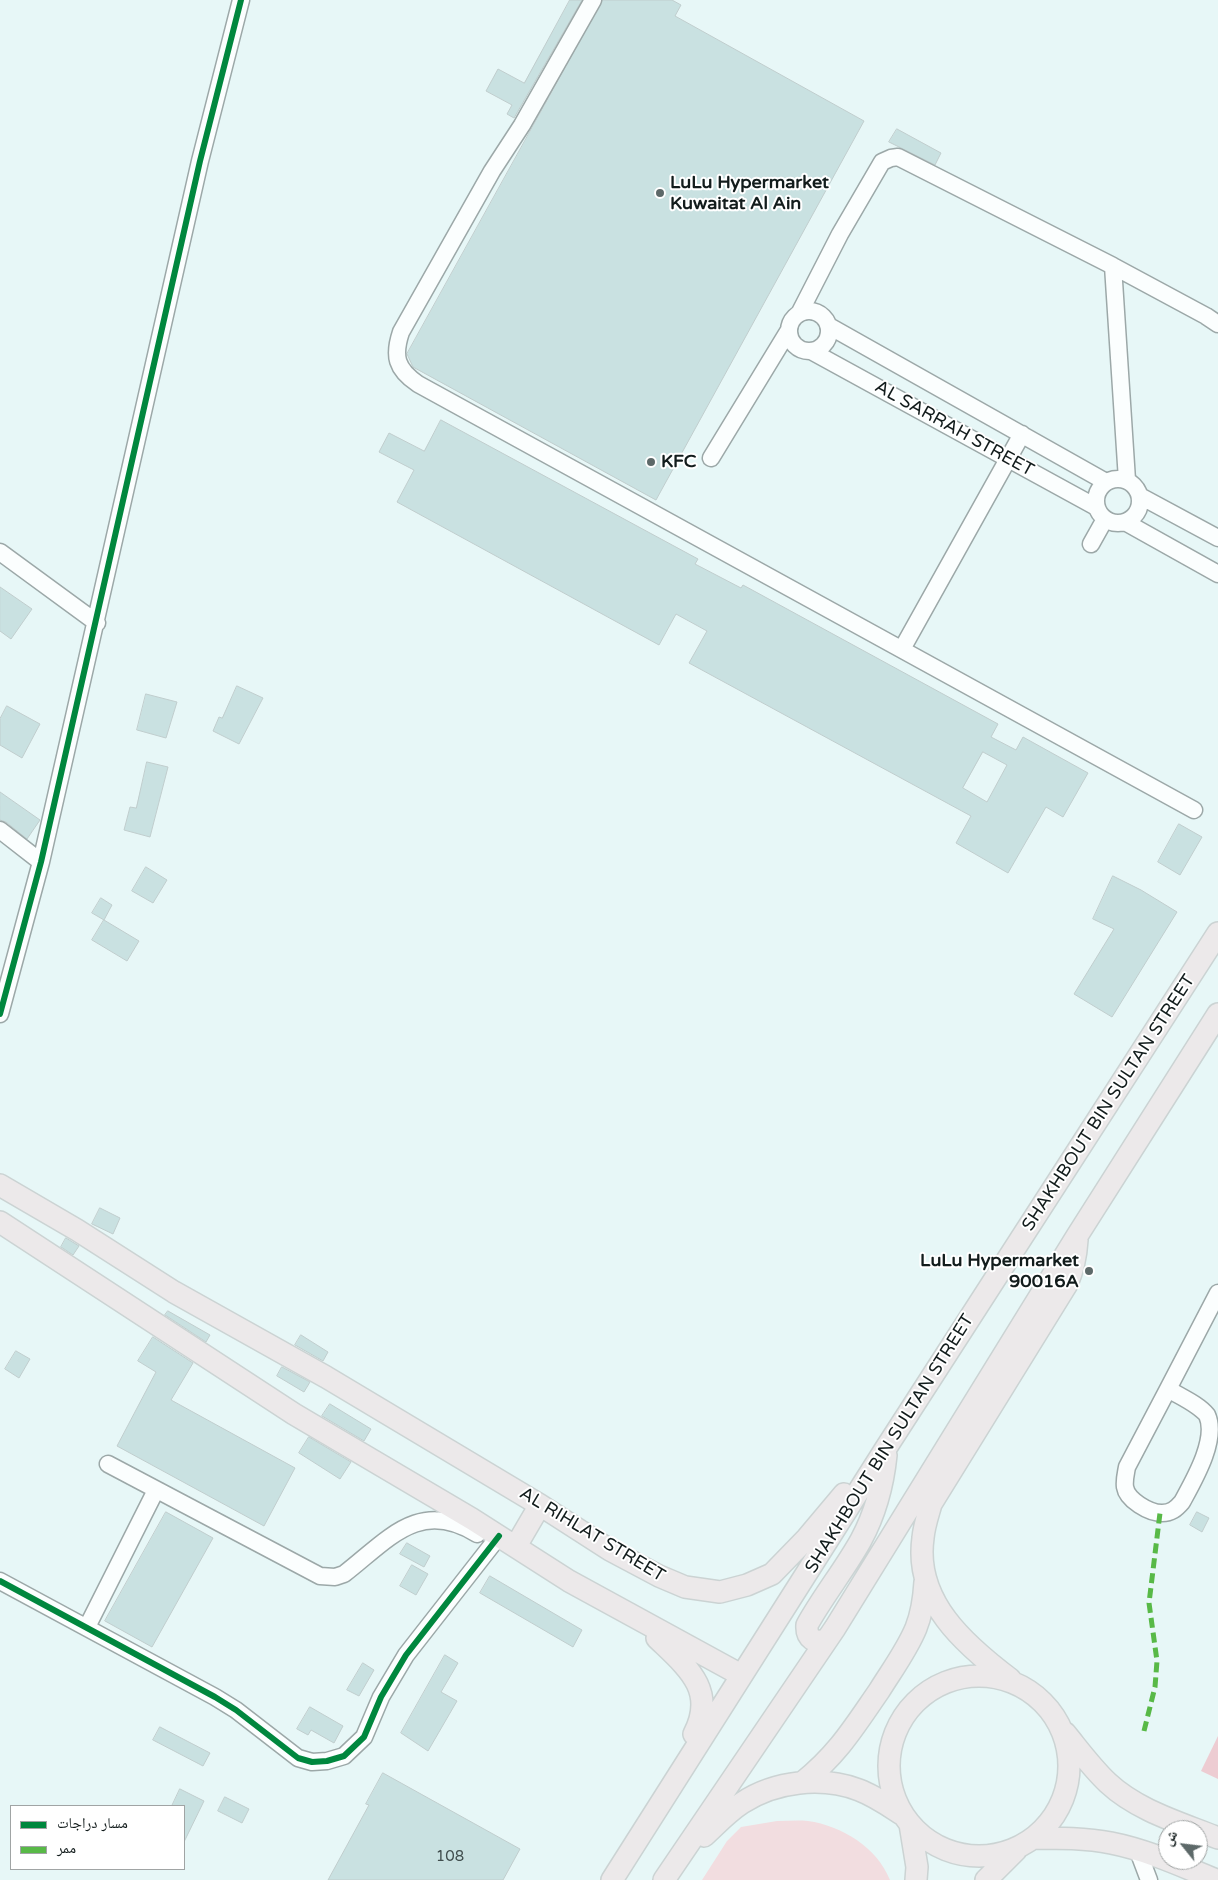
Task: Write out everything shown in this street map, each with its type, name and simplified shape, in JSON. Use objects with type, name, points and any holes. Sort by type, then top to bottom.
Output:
[{"type":"main road","name":"SHAKHBOUT BIN SULTAN STREET","points":[[612,1880],[886,1448],[1218,933]]},
{"type":"main road","points":[[669,1873],[827,1639],[1076,1236],[1218,1014]]},
{"type":"main road","name":"AL RIHLAT STREET","points":[[0,1185],[174,1292],[326,1377],[540,1504],[610,1550],[659,1576],[685,1587],[720,1592],[747,1585],[772,1574],[807,1538],[886,1448]]},
{"type":"main road","points":[[0,1222],[197,1349],[270,1399],[503,1542],[569,1582],[741,1675]]},
{"type":"main road","points":[[986,1880],[1046,1826],[1057,1812],[1064,1796],[1068,1779],[1067,1744],[1053,1714],[1042,1702],[1016,1684],[963,1640],[934,1603],[925,1576],[922,1555],[923,1538],[931,1504],[1067,1284],[1074,1269],[1076,1236]]},
{"type":"main road","points":[[827,1639],[817,1642],[812,1640],[808,1636],[807,1625],[861,1541],[881,1488],[886,1448]]},
{"type":"main road","points":[[503,1542],[540,1504]]},
{"type":"main road","points":[[803,1782],[823,1766],[837,1751],[902,1656],[922,1611],[925,1576]]},
{"type":"main road","points":[[636,1618],[689,1671],[698,1684],[704,1707],[701,1722],[650,1819]]},
{"type":"main road","points":[[1016,1684],[999,1678],[982,1676],[964,1677],[947,1682],[931,1690],[917,1701],[902,1722],[891,1746],[890,1782],[895,1799],[907,1820],[921,1835],[947,1851],[962,1855],[992,1856],[1027,1842],[1076,1839],[1102,1842],[1138,1851],[1216,1880]]},
{"type":"main road","points":[[1061,1728],[1108,1784],[1132,1801],[1151,1811],[1218,1838]]},
{"type":"main road","points":[[669,1873],[726,1815],[757,1794],[774,1788],[803,1782],[825,1782],[861,1791],[907,1820],[917,1867],[916,1880]]},
{"type":"street","points":[[0,1014],[41,862],[200,161],[241,0]]},
{"type":"street","points":[[592,0],[522,125],[492,171],[404,326],[397,344],[396,355],[400,367],[408,377],[418,384],[1194,810]]},
{"type":"street","points":[[800,312],[818,275],[882,162],[898,157],[1113,266],[1218,324]]},
{"type":"street","points":[[1113,266],[1127,480]]},
{"type":"street","points":[[711,458],[794,317],[800,312],[814,310],[826,319],[829,326],[828,340],[818,349],[811,351],[798,348],[792,343],[788,330]]},
{"type":"street","name":"AL SARRAH STREET","points":[[829,326],[1106,482]]},
{"type":"street","name":"AL SARRAH STREET","points":[[811,351],[1008,459],[1101,513]]},
{"type":"street","points":[[902,650],[1022,434]]},
{"type":"street","points":[[1091,544],[1101,513],[1097,493],[1106,482],[1120,478],[1133,484],[1140,496],[1138,511],[1125,522]]},
{"type":"street","points":[[1140,496],[1218,538]]},
{"type":"street","points":[[1101,513],[1111,522],[1125,522],[1218,574]]},
{"type":"street","points":[[0,552],[96,623]]},
{"type":"street","points":[[0,830],[41,862]]},
{"type":"street","points":[[1168,1389],[1206,1414],[1212,1422],[1214,1440],[1209,1453],[1182,1502],[1176,1509],[1160,1513],[1134,1501],[1127,1494],[1125,1477],[1127,1467],[1218,1293]]},
{"type":"street","points":[[0,1581],[222,1701],[298,1758],[312,1762],[327,1761],[344,1756],[364,1737],[381,1697],[406,1655],[503,1542],[447,1520],[427,1520],[399,1530],[344,1574],[320,1576],[108,1464]]},
{"type":"street","points":[[87,1627],[156,1490]]},
{"type":"street","points":[[1138,1851],[1149,1880]]},
{"type":"shaded area","points":[[1218,1736],[1218,1779],[1201,1771]]},
{"type":"shaded area","points":[[777,1821],[808,1821],[845,1833],[867,1848],[884,1868],[890,1880],[702,1880],[727,1841],[741,1827]]},
{"type":"building","points":[[570,0],[582,0],[514,118],[507,114],[512,105],[486,91],[498,69],[524,83]]},
{"type":"building","name":"LuLu Hypermarket Kuwaitat Al Ain","points":[[603,0],[672,0],[681,5],[675,16],[864,121],[656,500],[413,367],[407,354]]},
{"type":"building","points":[[897,129],[941,153],[935,165],[889,142]]},
{"type":"building","points":[[441,420],[698,559],[695,564],[741,588],[743,585],[998,724],[991,737],[1016,750],[1023,737],[1088,773],[1063,817],[1046,807],[1008,873],[956,843],[971,816],[689,663],[707,631],[676,614],[659,645],[397,502],[414,470],[379,452],[389,433],[424,451]],"holes":[[[983,752],[1007,765],[987,802],[963,788]]]},
{"type":"building","points":[[0,587],[32,609],[11,639],[0,631]]},
{"type":"building","points":[[237,686],[263,698],[239,744],[213,731],[219,717],[222,718]]},
{"type":"building","points":[[146,694],[177,702],[166,738],[137,730]]},
{"type":"building","points":[[7,706],[40,724],[22,758],[0,745],[0,719]]},
{"type":"building","points":[[147,762],[168,767],[150,837],[124,830],[130,807],[136,808]]},
{"type":"building","points":[[0,792],[40,820],[27,839],[6,822],[0,820]]},
{"type":"building","points":[[1179,824],[1202,837],[1180,875],[1158,862]]},
{"type":"building","points":[[146,867],[167,880],[153,903],[132,891]]},
{"type":"building","points":[[1113,876],[1141,890],[1177,912],[1112,1017],[1074,994],[1114,929],[1093,919]]},
{"type":"building","points":[[101,898],[112,905],[104,920],[92,913]]},
{"type":"building","points":[[104,920],[139,941],[127,961],[92,940]]},
{"type":"building","points":[[100,1208],[120,1218],[113,1234],[92,1224]]},
{"type":"building","points":[[66,1238],[79,1246],[73,1255],[61,1247]]},
{"type":"building","points":[[168,1311],[210,1335],[206,1342],[165,1315]]},
{"type":"building","points":[[301,1335],[328,1352],[323,1361],[295,1345]]},
{"type":"building","points":[[153,1337],[193,1363],[171,1400],[295,1468],[264,1526],[117,1446],[156,1372],[138,1361]]},
{"type":"building","points":[[16,1351],[30,1359],[19,1378],[5,1369]]},
{"type":"building","points":[[282,1367],[310,1382],[304,1392],[277,1376]]},
{"type":"building","points":[[330,1404],[371,1429],[364,1441],[322,1416]]},
{"type":"building","points":[[309,1437],[351,1462],[340,1479],[299,1453]]},
{"type":"building","points":[[166,1512],[213,1538],[152,1647],[105,1621]]},
{"type":"building","points":[[1197,1512],[1209,1518],[1202,1532],[1190,1525]]},
{"type":"building","points":[[407,1543],[430,1556],[424,1567],[400,1554]]},
{"type":"building","points":[[412,1565],[428,1574],[416,1595],[400,1586]]},
{"type":"building","points":[[490,1576],[582,1630],[573,1647],[480,1593]]},
{"type":"building","points":[[445,1655],[458,1663],[441,1692],[457,1701],[428,1751],[401,1733]]},
{"type":"building","points":[[363,1663],[374,1670],[359,1696],[347,1690]]},
{"type":"building","points":[[310,1707],[343,1726],[334,1743],[311,1730],[308,1735],[297,1729]]},
{"type":"building","points":[[160,1727],[210,1753],[203,1766],[153,1740]]},
{"type":"building","points":[[383,1773],[520,1849],[503,1880],[328,1880],[369,1805],[366,1804]]},
{"type":"building","points":[[180,1789],[204,1801],[185,1840],[185,1805],[172,1805]]},
{"type":"building","points":[[225,1797],[249,1809],[242,1823],[218,1811]]},
{"type":"marked path","points":[[1144,1731],[1155,1687],[1157,1661],[1149,1603],[1160,1513]]},
{"type":"cycle path","points":[[0,1014],[41,862],[200,161],[241,0]]},
{"type":"cycle path","points":[[0,1581],[215,1697],[236,1710],[298,1758],[312,1762],[327,1761],[344,1756],[364,1737],[381,1697],[406,1655],[499,1536]]},
{"type":"place","name":"LuLu Hypermarket Kuwaitat Al Ain","points":[[660,193]]},
{"type":"place","name":"KFC","points":[[651,462]]},
{"type":"place","name":"LuLu Hypermarket 90016A","points":[[1089,1271]]}]
